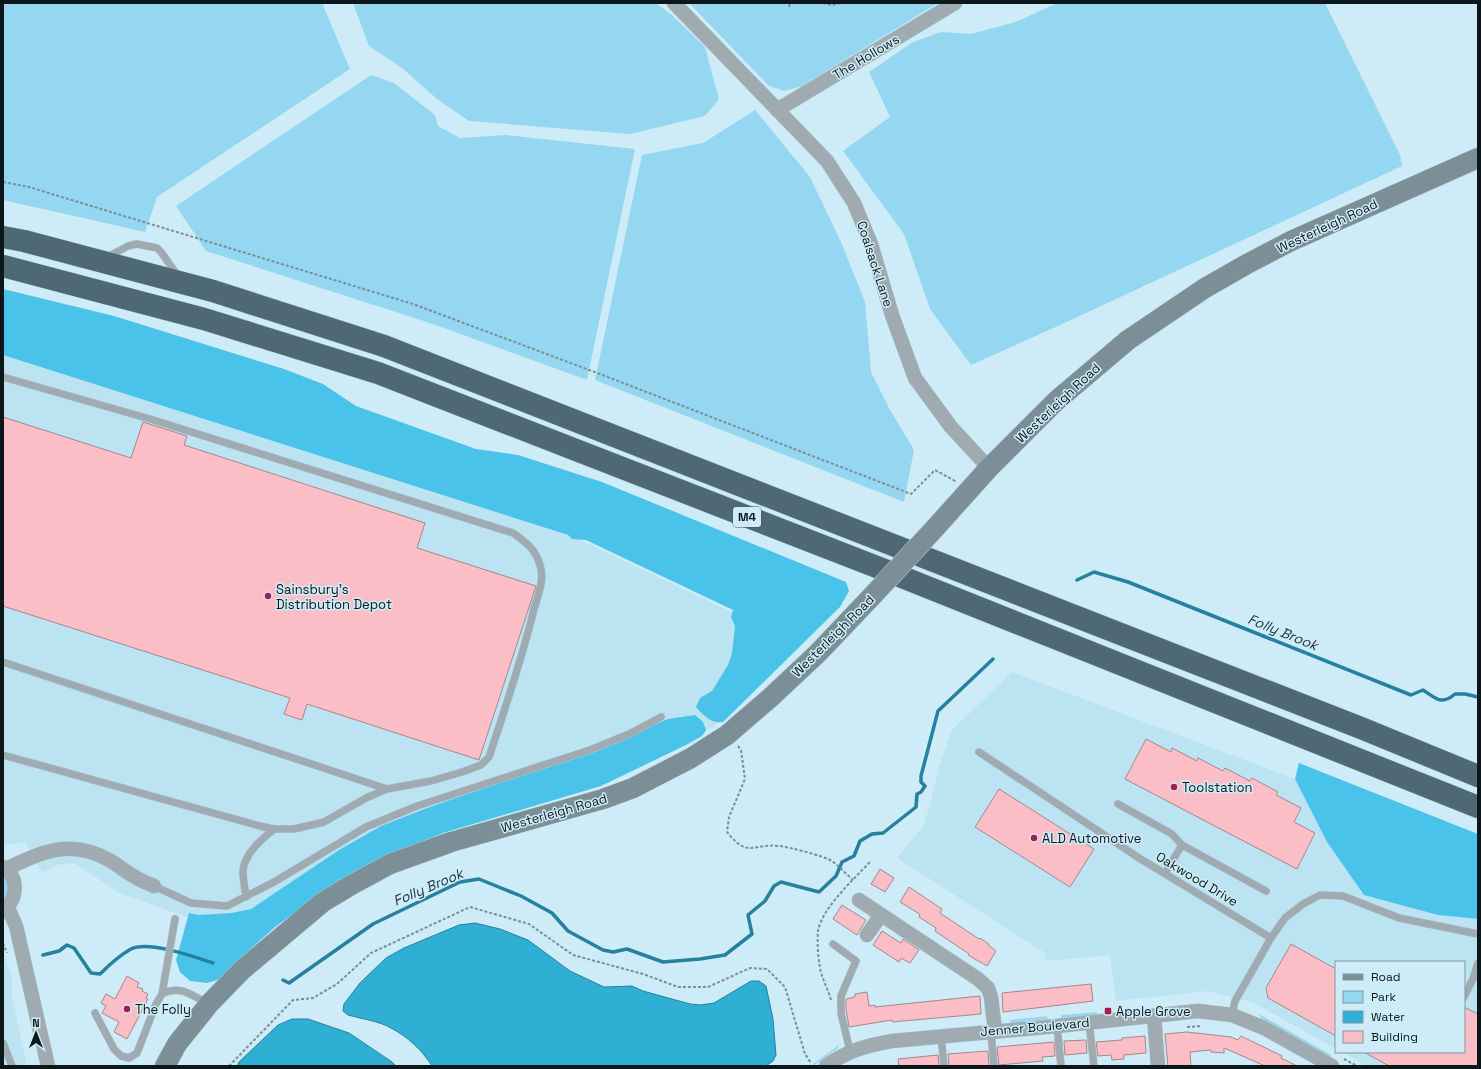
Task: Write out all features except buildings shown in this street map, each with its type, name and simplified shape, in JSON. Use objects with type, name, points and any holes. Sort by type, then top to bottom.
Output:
[{"type":"highway","name":"M4","points":[[3,237],[24,241],[213,291],[384,346],[1361,728],[1478,776]]},
{"type":"highway","name":"M4","points":[[3,266],[204,319],[378,373],[882,569],[1478,807]]},
{"type":"street","name":"Coalsack Lane","points":[[674,3],[827,161],[854,203],[872,244],[892,315],[915,378],[951,427],[989,468]]},
{"type":"street","name":"The Hollows","points":[[777,110],[955,3]]},
{"type":"street","name":"Westerleigh Road","points":[[166,1066],[178,1044],[209,1004],[253,959],[323,902],[353,884],[390,864],[451,842],[526,822],[633,788],[691,758],[728,735],[818,653],[989,468],[1056,401],[1128,340],[1205,288],[1291,241],[1478,158]]},
{"type":"street","points":[[48,1066],[16,926],[5,910],[12,901],[15,886],[12,877],[5,868],[51,850],[67,849],[91,852],[109,860],[133,876],[154,886]]},
{"type":"street","points":[[854,897],[978,979],[988,988],[992,996],[993,1031]]},
{"type":"street","points":[[867,935],[881,915]]},
{"type":"street","name":"Jenner Boulevard","points":[[835,1063],[850,1051],[868,1045],[892,1040],[1198,1012],[1232,1015],[1264,1028],[1332,1066]]},
{"type":"street","points":[[1154,1016],[1158,1066]]},
{"type":"lane","points":[[3,377],[150,419],[513,533],[528,543],[535,553],[541,565],[542,578],[528,637],[489,758],[481,765],[462,772],[431,781],[387,789],[366,798],[324,822],[294,829],[274,829],[3,755]]},
{"type":"lane","points":[[3,662],[387,789]]},
{"type":"lane","points":[[154,886],[190,903],[227,906],[274,882],[366,827],[417,806],[590,750],[630,734],[661,717]]},
{"type":"lane","name":"Oakwood Drive","points":[[979,752],[1118,844],[1271,938]]},
{"type":"lane","points":[[1118,804],[1172,834],[1182,845],[1266,891]]},
{"type":"lane","points":[[246,897],[243,876],[244,865],[255,847],[274,829]]},
{"type":"lane","points":[[1165,873],[1182,845]]},
{"type":"lane","points":[[1232,1015],[1235,1001],[1271,938],[1285,918],[1303,904],[1320,895],[1343,896],[1399,918],[1478,934]]},
{"type":"lane","points":[[95,1013],[114,1049],[121,1056],[130,1058],[137,1053],[156,1004],[162,994],[175,919]]},
{"type":"lane","points":[[833,944],[856,961],[841,996],[841,1013],[850,1051]]},
{"type":"lane","points":[[1465,995],[1474,979],[1478,966]]},
{"type":"lane","points":[[162,994],[172,989],[184,991],[209,1004]]},
{"type":"lane","points":[[1089,1022],[1094,1066]]},
{"type":"lane","points":[[1057,1026],[1061,1066]]},
{"type":"lane","points":[[993,1031],[994,1066]]},
{"type":"lane","points":[[941,1036],[944,1066]]},
{"type":"lane","points":[[3,1043],[12,1066]]},
{"type":"path","points":[[789,7],[790,3]]},
{"type":"path","points":[[823,3],[832,5],[842,3]]},
{"type":"path","points":[[3,182],[29,187],[413,304],[600,374],[911,494],[935,470],[970,489]]},
{"type":"path","points":[[728,735],[741,750],[745,779],[729,817],[727,832],[735,843],[748,849],[764,846],[779,846],[820,856],[833,862],[853,880]]},
{"type":"path","points":[[843,890],[854,897]]},
{"type":"path","points":[[229,1066],[293,1000],[313,998],[337,984],[371,953],[470,906],[529,924],[574,955],[643,974],[678,987],[708,987],[750,968],[767,969],[785,987],[805,1054],[811,1063]]},
{"type":"shaded area","points":[[3,289],[114,316],[284,369],[323,384],[356,406],[476,449],[518,455],[602,482],[846,582],[849,591],[840,607],[723,722],[715,722],[704,716],[696,707],[700,698],[712,691],[728,665],[732,653],[735,626],[731,617],[733,610],[586,540],[572,539],[568,535],[3,355]]},
{"type":"shaded area","points":[[3,355],[576,538],[788,639],[714,727],[352,859],[271,923],[209,925],[119,893],[74,863],[56,865],[42,873],[25,842],[3,846]]},
{"type":"shaded area","points":[[1012,672],[1295,779],[1327,842],[1438,915],[1478,919],[1478,1066],[1367,1066],[1344,1053],[1465,1053],[1465,961],[1335,961],[1335,1048],[1254,1003],[1208,991],[1116,1001],[1110,955],[1046,961],[1045,953],[897,858],[924,825],[939,767],[952,730]]},
{"type":"shaded area","points":[[695,715],[703,722],[706,730],[702,736],[601,786],[443,833],[397,853],[308,903],[275,927],[242,957],[224,976],[217,980],[207,983],[190,981],[180,972],[176,960],[189,913],[199,915],[232,913],[251,909],[339,850],[381,826],[427,808],[589,752],[668,719]]},
{"type":"shaded area","points":[[1299,763],[1478,834],[1478,919],[1438,915],[1364,895],[1327,842],[1295,779]]},
{"type":"shaded area","points":[[3,951],[12,977],[12,997],[27,1066],[3,1066]]},
{"type":"green space","points":[[3,3],[322,3],[350,69],[157,197],[145,232],[3,200]]},
{"type":"green space","points":[[353,3],[656,3],[673,16],[705,47],[719,99],[705,116],[630,134],[469,121],[437,99],[402,68],[369,46]]},
{"type":"green space","points":[[689,3],[938,3],[802,86],[784,91],[769,86]]},
{"type":"green space","points":[[1057,3],[1325,3],[1400,155],[1402,166],[971,365],[930,309],[904,234],[843,151],[890,117],[869,72],[913,42],[941,32],[971,34],[1016,22]]},
{"type":"green space","points":[[371,75],[394,83],[435,115],[438,126],[460,138],[505,135],[635,149],[587,380],[433,324],[206,251],[176,206]]},
{"type":"green space","points":[[755,110],[810,177],[841,242],[865,302],[871,372],[889,408],[914,450],[904,502],[595,380],[642,155],[703,143]]},
{"type":"green space","points":[[3,876],[6,880],[8,890],[3,903]]},
{"type":"green space","points":[[1097,1012],[1097,1015],[1061,1018],[1061,1015]]},
{"type":"green space","points":[[1259,1014],[1331,1055],[1330,1058],[1261,1018]]},
{"type":"green space","points":[[1047,1016],[1048,1019],[1011,1023],[1010,1020]]},
{"type":"green space","points":[[839,1045],[837,1049],[813,1066],[813,1064]]},
{"type":"water","points":[[475,923],[500,929],[528,940],[570,971],[604,987],[632,986],[643,991],[690,1004],[701,1005],[714,1003],[751,981],[759,981],[766,986],[773,1019],[776,1055],[773,1061],[766,1066],[432,1066],[414,1044],[403,1035],[381,1024],[348,1015],[343,1011],[344,1004],[360,983],[386,958],[404,948],[459,925]]},
{"type":"water","points":[[292,1019],[308,1019],[349,1033],[396,1066],[237,1066],[239,1062],[278,1025]]},
{"type":"waterway","name":"Folly Brook","points":[[1077,580],[1094,572],[1128,582],[1411,695],[1423,690],[1439,700],[1446,700],[1455,694],[1465,694],[1478,697]]},
{"type":"waterway","name":"Folly Brook","points":[[283,980],[289,983],[373,924],[460,882],[479,879],[521,896],[552,913],[568,931],[603,950],[613,952],[627,949],[663,962],[725,955],[752,934],[748,915],[765,901],[774,886],[781,882],[819,892],[836,876],[842,862],[854,856],[860,841],[872,834],[883,833],[916,807],[917,794],[921,792],[925,786],[921,782],[921,776],[938,711],[993,659]]},
{"type":"waterway","name":"Folly Brook","points":[[43,955],[59,951],[67,945],[74,948],[91,973],[100,974],[123,954],[131,949],[139,947],[172,950],[213,963]]},
{"type":"place","name":"Sainsbury's Distribution Depot","points":[[268,596]]},
{"type":"place","name":"Toolstation","points":[[1174,787]]},
{"type":"place","name":"ALD Automotive","points":[[1034,838]]},
{"type":"place","name":"The Folly","points":[[127,1009]]},
{"type":"place","name":"Apple Grove","points":[[1108,1011]]}]
